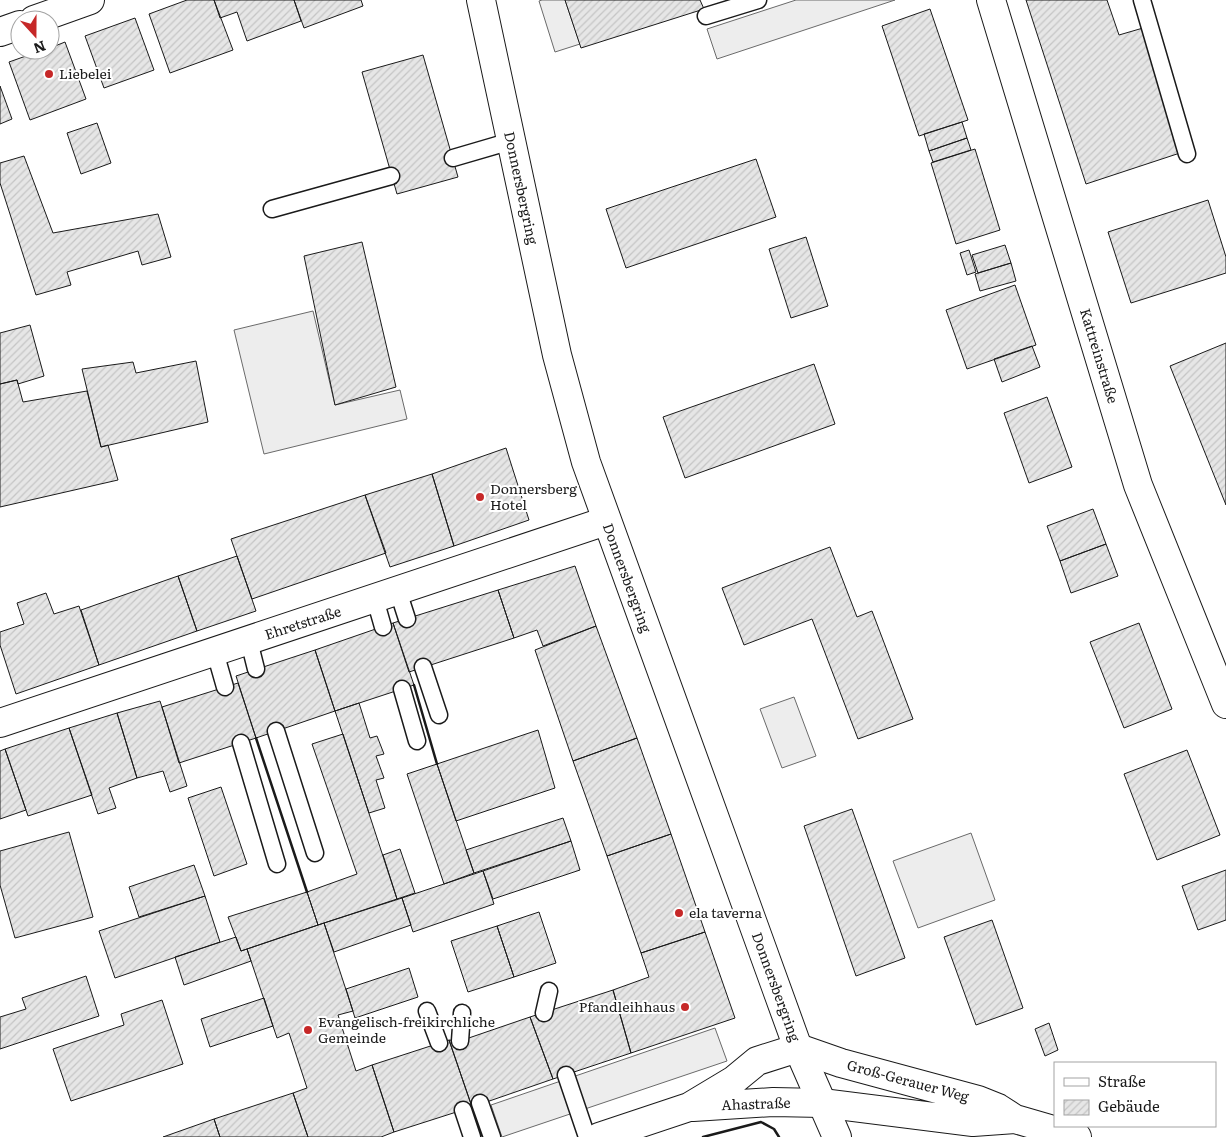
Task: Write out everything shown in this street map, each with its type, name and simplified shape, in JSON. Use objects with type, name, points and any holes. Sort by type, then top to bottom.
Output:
[{"type":"street","points":[[60,11],[90,0]]},
{"type":"street","name":"Donnersbergring","points":[[481,0],[557,355],[586,462],[798,1048],[837,1137]]},
{"type":"street","name":"Kattreinstraße","points":[[991,0],[1138,485],[1226,704]]},
{"type":"street","name":"Ehretstraße","points":[[0,723],[606,521]]},
{"type":"street","name":"Ahastraße","points":[[599,1137],[689,1107],[734,1080],[757,1061],[798,1048]]},
{"type":"street","name":"Groß-Gerauer Weg","points":[[798,1048],[842,1063],[978,1100],[998,1108],[1015,1119],[1077,1137]]},
{"type":"street","name":"Ahastraße","points":[[689,1107],[773,1102],[822,1103]]},
{"type":"street","name":"Groß-Gerauer Weg","points":[[822,1103],[948,1120],[994,1122],[1015,1119]]},
{"type":"street","points":[[920,1137],[948,1120]]},
{"type":"lane","points":[[706,16],[758,0]]},
{"type":"lane","points":[[1142,0],[1187,154]]},
{"type":"lane","points":[[452,158],[511,141]]},
{"type":"lane","points":[[272,209],[391,176]]},
{"type":"lane","points":[[386,595],[407,619]]},
{"type":"lane","points":[[383,628],[386,595]]},
{"type":"lane","points":[[249,641],[256,669]]},
{"type":"lane","points":[[215,652],[225,687]]},
{"type":"lane","points":[[423,667],[439,715]]},
{"type":"lane","points":[[402,689],[417,741]]},
{"type":"lane","points":[[276,731],[315,853]]},
{"type":"lane","points":[[241,743],[278,864]]},
{"type":"lane","points":[[544,1013],[549,991]]},
{"type":"lane","points":[[427,1011],[439,1043]]},
{"type":"lane","points":[[460,1041],[462,1013]]},
{"type":"lane","points":[[566,1075],[587,1137]]},
{"type":"lane","points":[[480,1104],[492,1137]]},
{"type":"lane","points":[[463,1110],[472,1137]]},
{"type":"shaded area","points":[[565,0],[580,44],[555,52],[539,1]]},
{"type":"shaded area","points":[[796,0],[895,0],[717,59],[707,29]]},
{"type":"shaded area","points":[[313,311],[335,405],[400,390],[407,419],[264,454],[234,330]]},
{"type":"shaded area","points":[[794,697],[816,756],[782,768],[760,709]]},
{"type":"shaded area","points":[[971,833],[995,900],[918,928],[893,861]]},
{"type":"shaded area","points":[[715,1028],[727,1061],[502,1137],[491,1105]]},
{"type":"building","points":[[187,0],[214,0],[233,50],[170,73],[149,14]]},
{"type":"building","points":[[214,0],[294,0],[301,21],[247,41],[237,12],[220,18]]},
{"type":"building","points":[[294,0],[361,0],[363,6],[304,28]]},
{"type":"building","points":[[565,0],[700,0],[704,9],[581,48]]},
{"type":"building","points":[[1026,0],[1107,0],[1119,35],[1143,28],[1183,152],[1086,184]]},
{"type":"building","points":[[930,9],[968,120],[919,136],[882,26]]},
{"type":"building","points":[[135,18],[154,70],[104,88],[85,36]]},
{"type":"building","points":[[65,42],[86,99],[30,120],[9,62],[15,60],[60,60],[60,44]]},
{"type":"building","points":[[423,55],[458,177],[397,194],[362,72]]},
{"type":"building","points":[[0,86],[12,119],[0,124]]},
{"type":"building","points":[[962,122],[967,138],[929,151],[924,134]]},
{"type":"building","points":[[97,123],[111,163],[81,174],[67,133]]},
{"type":"building","points":[[967,138],[971,150],[933,162],[929,151]]},
{"type":"building","points":[[975,149],[1000,230],[956,244],[931,163]]},
{"type":"building","points":[[24,156],[53,233],[158,214],[171,257],[142,265],[138,251],[67,272],[71,285],[36,295],[0,183],[0,163]]},
{"type":"building","points":[[756,159],[776,217],[626,268],[606,209]]},
{"type":"building","points":[[1208,200],[1226,257],[1226,273],[1131,303],[1108,232]]},
{"type":"building","points":[[806,237],[828,306],[791,318],[769,249]]},
{"type":"building","points":[[362,242],[396,387],[335,405],[304,256]]},
{"type":"building","points":[[1005,245],[1011,263],[978,273],[972,255]]},
{"type":"building","points":[[969,250],[976,272],[967,275],[960,253]]},
{"type":"building","points":[[1011,263],[1016,281],[980,291],[975,274]]},
{"type":"building","points":[[1015,285],[1036,345],[967,369],[946,310]]},
{"type":"building","points":[[30,325],[44,376],[18,384],[17,380],[0,384],[0,333]]},
{"type":"building","points":[[1226,343],[1226,505],[1170,366]]},
{"type":"building","points":[[1032,346],[1040,367],[1002,382],[994,359]]},
{"type":"building","points":[[196,361],[208,422],[101,447],[82,369],[133,362],[136,373]]},
{"type":"building","points":[[814,364],[835,424],[685,478],[663,417]]},
{"type":"building","points":[[17,380],[23,402],[87,391],[101,447],[108,445],[118,480],[0,507],[0,384]]},
{"type":"building","points":[[1047,397],[1072,467],[1029,483],[1004,413]]},
{"type":"building","name":"Donnersberg Hotel","points":[[506,448],[529,520],[454,546],[432,474]]},
{"type":"building","points":[[432,474],[454,546],[390,567],[365,495]]},
{"type":"building","points":[[365,495],[386,553],[252,599],[231,539]]},
{"type":"building","points":[[1093,509],[1106,544],[1060,561],[1047,526]]},
{"type":"building","points":[[1106,544],[1118,576],[1071,593],[1060,561]]},
{"type":"building","points":[[830,547],[857,617],[872,611],[913,719],[858,739],[812,619],[744,645],[722,588]]},
{"type":"building","points":[[237,556],[256,611],[197,631],[178,576]]},
{"type":"building","points":[[575,566],[596,626],[543,646],[537,630],[514,638],[498,590]]},
{"type":"building","points":[[178,576],[197,631],[99,665],[81,610]]},
{"type":"building","points":[[498,590],[514,638],[409,672],[393,623]]},
{"type":"building","points":[[46,593],[54,614],[79,606],[99,665],[16,694],[0,645],[0,632],[24,624],[17,603]]},
{"type":"building","points":[[393,623],[414,685],[335,711],[315,650]]},
{"type":"building","points":[[1139,623],[1172,709],[1124,728],[1090,642]]},
{"type":"building","points":[[596,626],[637,738],[573,761],[535,650]]},
{"type":"building","points":[[315,650],[335,711],[256,738],[236,676]]},
{"type":"building","points":[[238,683],[256,738],[179,763],[162,707]]},
{"type":"building","points":[[160,701],[187,786],[170,792],[163,771],[137,778],[117,713]]},
{"type":"building","points":[[359,703],[370,738],[377,736],[384,754],[376,756],[384,778],[376,780],[385,808],[369,813],[335,711]]},
{"type":"building","points":[[117,713],[137,778],[109,788],[116,808],[98,814],[69,728]]},
{"type":"building","points":[[69,728],[92,795],[28,816],[5,749]]},
{"type":"building","points":[[538,730],[555,788],[456,821],[437,764]]},
{"type":"building","points":[[343,734],[397,899],[318,925],[307,892],[357,874],[312,744]]},
{"type":"building","points":[[637,738],[671,834],[607,856],[573,761]]},
{"type":"building","points":[[5,749],[26,810],[0,819],[0,751]]},
{"type":"building","points":[[1187,750],[1220,835],[1157,860],[1124,774]]},
{"type":"building","points":[[437,764],[474,873],[444,884],[407,774]]},
{"type":"building","points":[[221,787],[247,864],[214,876],[188,798]]},
{"type":"building","points":[[852,809],[905,958],[856,976],[804,826]]},
{"type":"building","points":[[563,818],[571,841],[474,873],[466,850]]},
{"type":"building","points":[[69,832],[93,917],[15,938],[0,885],[0,851]]},
{"type":"building","points":[[671,834],[705,932],[641,953],[607,856]]},
{"type":"building","points":[[571,841],[580,870],[493,899],[483,871]]},
{"type":"building","points":[[400,849],[415,893],[397,899],[383,855]]},
{"type":"building","points":[[194,865],[205,896],[139,917],[129,887]]},
{"type":"building","points":[[1226,870],[1226,920],[1198,930],[1182,886]]},
{"type":"building","points":[[483,871],[494,904],[413,932],[402,898]]},
{"type":"building","points":[[307,892],[318,925],[241,951],[228,917]]},
{"type":"building","points":[[205,896],[220,942],[115,978],[99,931]]},
{"type":"building","points":[[402,898],[411,925],[334,952],[324,923]]},
{"type":"building","points":[[539,912],[556,963],[514,977],[497,926]]},
{"type":"building","points":[[992,920],[1023,1008],[976,1025],[944,937]]},
{"type":"building","name":"Evangelisch-freikirchliche Gemeinde","points":[[324,923],[353,1011],[338,1015],[356,1071],[372,1065],[394,1132],[381,1137],[308,1137],[293,1093],[307,1088],[289,1033],[277,1038],[247,949]]},
{"type":"building","points":[[497,926],[514,977],[468,992],[451,941]]},
{"type":"building","points":[[705,932],[735,1018],[631,1053],[613,990],[649,977],[641,953]]},
{"type":"building","points":[[236,937],[241,951],[247,949],[251,961],[184,985],[175,957]]},
{"type":"building","points":[[409,968],[418,997],[355,1018],[346,989]]},
{"type":"building","points":[[86,976],[99,1016],[0,1049],[0,1017],[26,1009],[22,998]]},
{"type":"building","points":[[613,990],[631,1053],[553,1079],[530,1017]]},
{"type":"building","points":[[264,998],[273,1026],[210,1047],[201,1019]]},
{"type":"building","points":[[162,1000],[183,1064],[71,1101],[53,1049],[124,1025],[121,1014]]},
{"type":"building","points":[[530,1017],[553,1079],[472,1107],[449,1040],[460,1041]]},
{"type":"building","points":[[1049,1023],[1058,1050],[1045,1056],[1035,1029]]},
{"type":"building","points":[[449,1040],[472,1107],[394,1132],[372,1065]]},
{"type":"building","points":[[293,1093],[308,1137],[220,1137],[214,1119]]},
{"type":"building","points":[[214,1119],[220,1137],[163,1137]]},
{"type":"wall","points":[[414,685],[437,764]]},
{"type":"wall","points":[[256,738],[307,892]]},
{"type":"wall","points":[[703,1137],[761,1122],[774,1129],[779,1137]]},
{"type":"place","name":"Liebelei","points":[[49,74]]},
{"type":"place","name":"Donnersberg Hotel","points":[[480,497]]},
{"type":"place","name":"ela taverna","points":[[679,913]]},
{"type":"place","name":"Pfandleihhaus","points":[[685,1007]]},
{"type":"place","name":"Evangelisch-freikirchliche Gemeinde","points":[[308,1030]]}]
